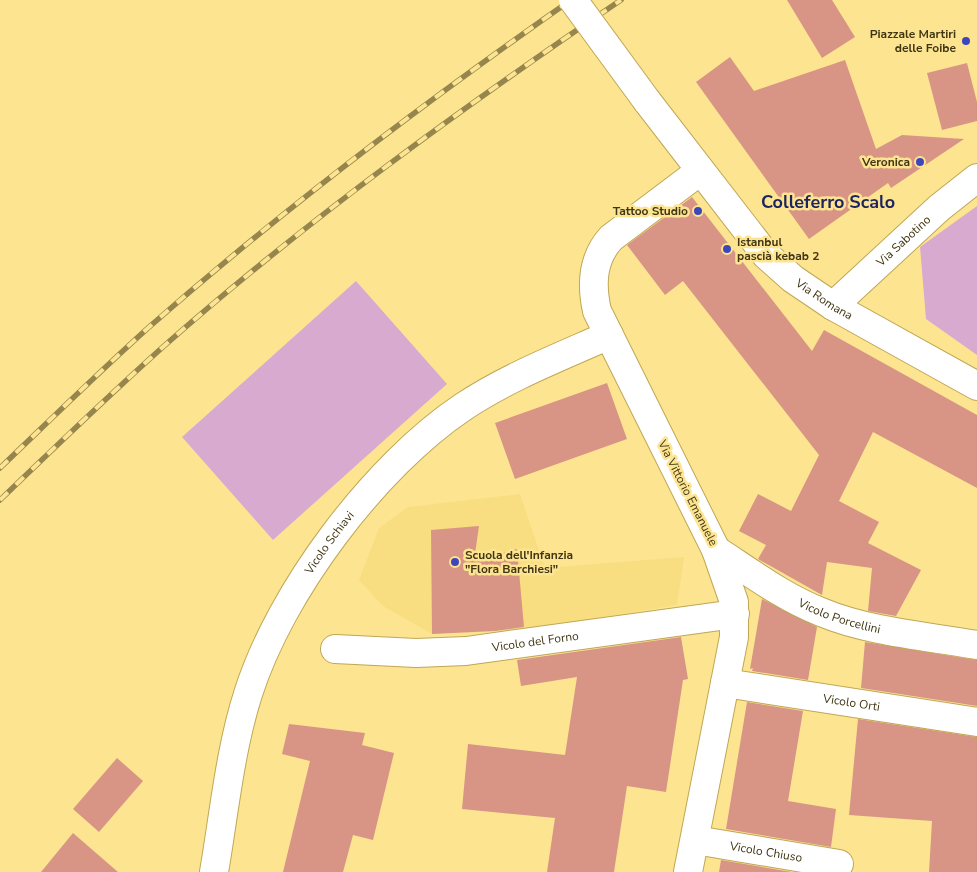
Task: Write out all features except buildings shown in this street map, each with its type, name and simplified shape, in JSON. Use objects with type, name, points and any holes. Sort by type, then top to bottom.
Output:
[{"type":"street","name":"Via Romana","points":[[573,0],[647,102],[766,255],[793,279],[833,306],[977,386]]},
{"type":"street","name":"Via Vittorio Emanuele","points":[[688,872],[734,637],[735,614],[732,592],[716,550],[597,311],[594,297],[594,270],[602,248],[611,238],[700,171]]},
{"type":"street","name":"Via Sabotino","points":[[833,306],[939,208],[977,178]]},
{"type":"street","name":"Vicolo Schiavi","points":[[214,872],[240,723],[254,676],[286,610],[346,522],[407,452],[449,417],[495,388],[609,335]]},
{"type":"street","name":"Vicolo Porcellini","points":[[716,550],[785,595],[822,613],[863,625],[977,645]]},
{"type":"street","name":"Vicolo del Forno","points":[[335,649],[416,653],[466,651],[735,614]]},
{"type":"street","name":"Vicolo Orti","points":[[725,683],[977,722]]},
{"type":"street","name":"Vicolo Chiuso","points":[[695,840],[840,864]]},
{"type":"shaded area","points":[[977,206],[977,355],[926,319],[920,247]]},
{"type":"shaded area","points":[[356,281],[447,384],[273,540],[182,437]]},
{"type":"shaded area","name":"Scuola dell'Infanzia \"Flora Barchiesi\"","points":[[520,494],[545,568],[684,557],[677,605],[524,630],[432,634],[383,606],[359,580],[379,528],[408,507]]},
{"type":"railway","points":[[0,468],[148,328],[250,241],[408,117],[571,0]]},
{"type":"railway","points":[[0,500],[102,403],[218,299],[387,166],[503,81],[621,0]]},
{"type":"place","name":"Piazzale Martiri delle Foibe","points":[[966,41]]},
{"type":"place","name":"Veronica","points":[[920,162]]},
{"type":"place","name":"Tattoo Studio","points":[[698,211]]},
{"type":"place","name":"Istanbul pascià kebab 2","points":[[727,249]]},
{"type":"place","name":"Scuola dell'Infanzia \"Flora Barchiesi\"","points":[[455,562]]},
{"type":"district","name":"Colleferro Scalo","points":[[828,202]]}]
